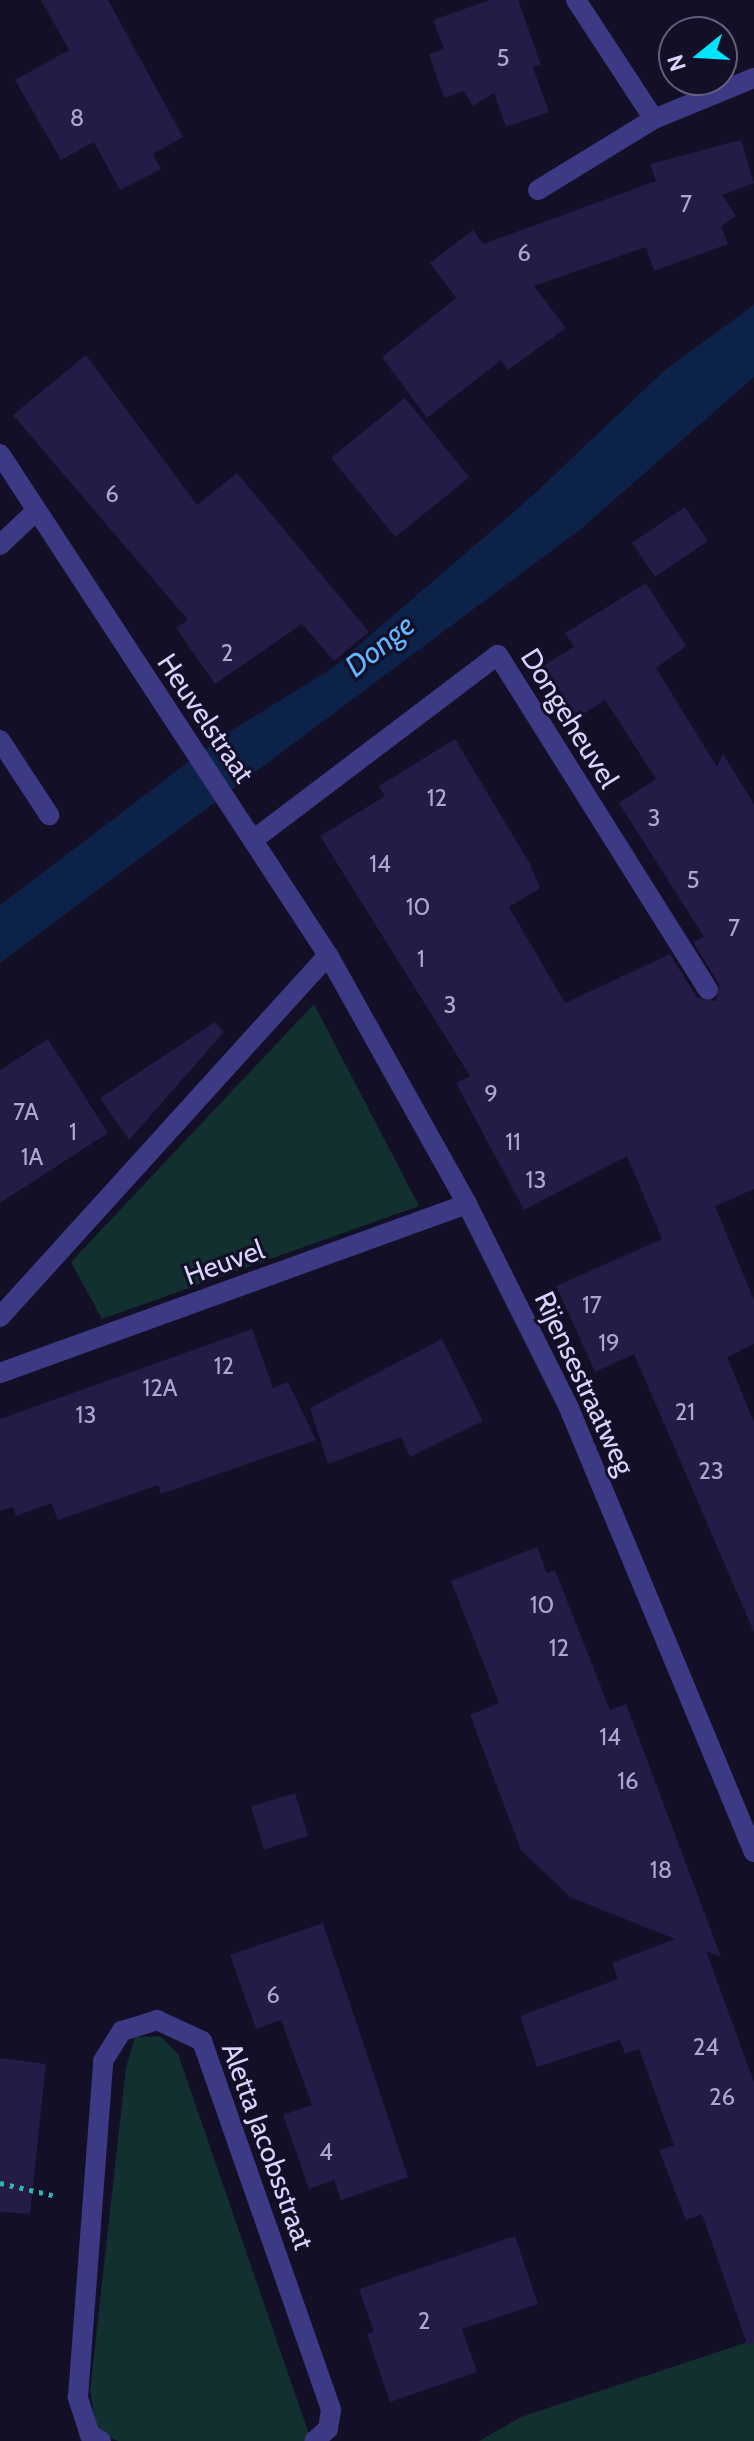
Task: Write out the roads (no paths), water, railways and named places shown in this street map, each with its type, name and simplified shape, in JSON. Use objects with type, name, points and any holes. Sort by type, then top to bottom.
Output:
[{"type":"street","points":[[576,0],[654,119]]},
{"type":"street","points":[[538,190],[654,119],[754,78]]},
{"type":"street","name":"Heuvelstraat","points":[[0,454],[35,512],[328,955]]},
{"type":"street","points":[[0,545],[35,512]]},
{"type":"street","name":"Dongeheuvel","points":[[253,840],[498,655],[708,990]]},
{"type":"street","points":[[0,740],[49,815]]},
{"type":"street","points":[[0,1317],[328,955]]},
{"type":"street","name":"Rijensestraatweg","points":[[328,955],[467,1204],[569,1408],[754,1852]]},
{"type":"street","name":"Heuvel","points":[[0,1373],[467,1204]]},
{"type":"street","name":"Aletta Jacobsstraat","points":[[101,2441],[90,2435],[78,2397],[103,2061],[122,2031],[157,2020],[202,2041],[331,2410],[325,2437]]},
{"type":"water","name":"Donge","points":[[754,305],[754,377],[582,528],[0,963],[0,905],[224,735],[331,669],[531,497],[666,369]]}]
